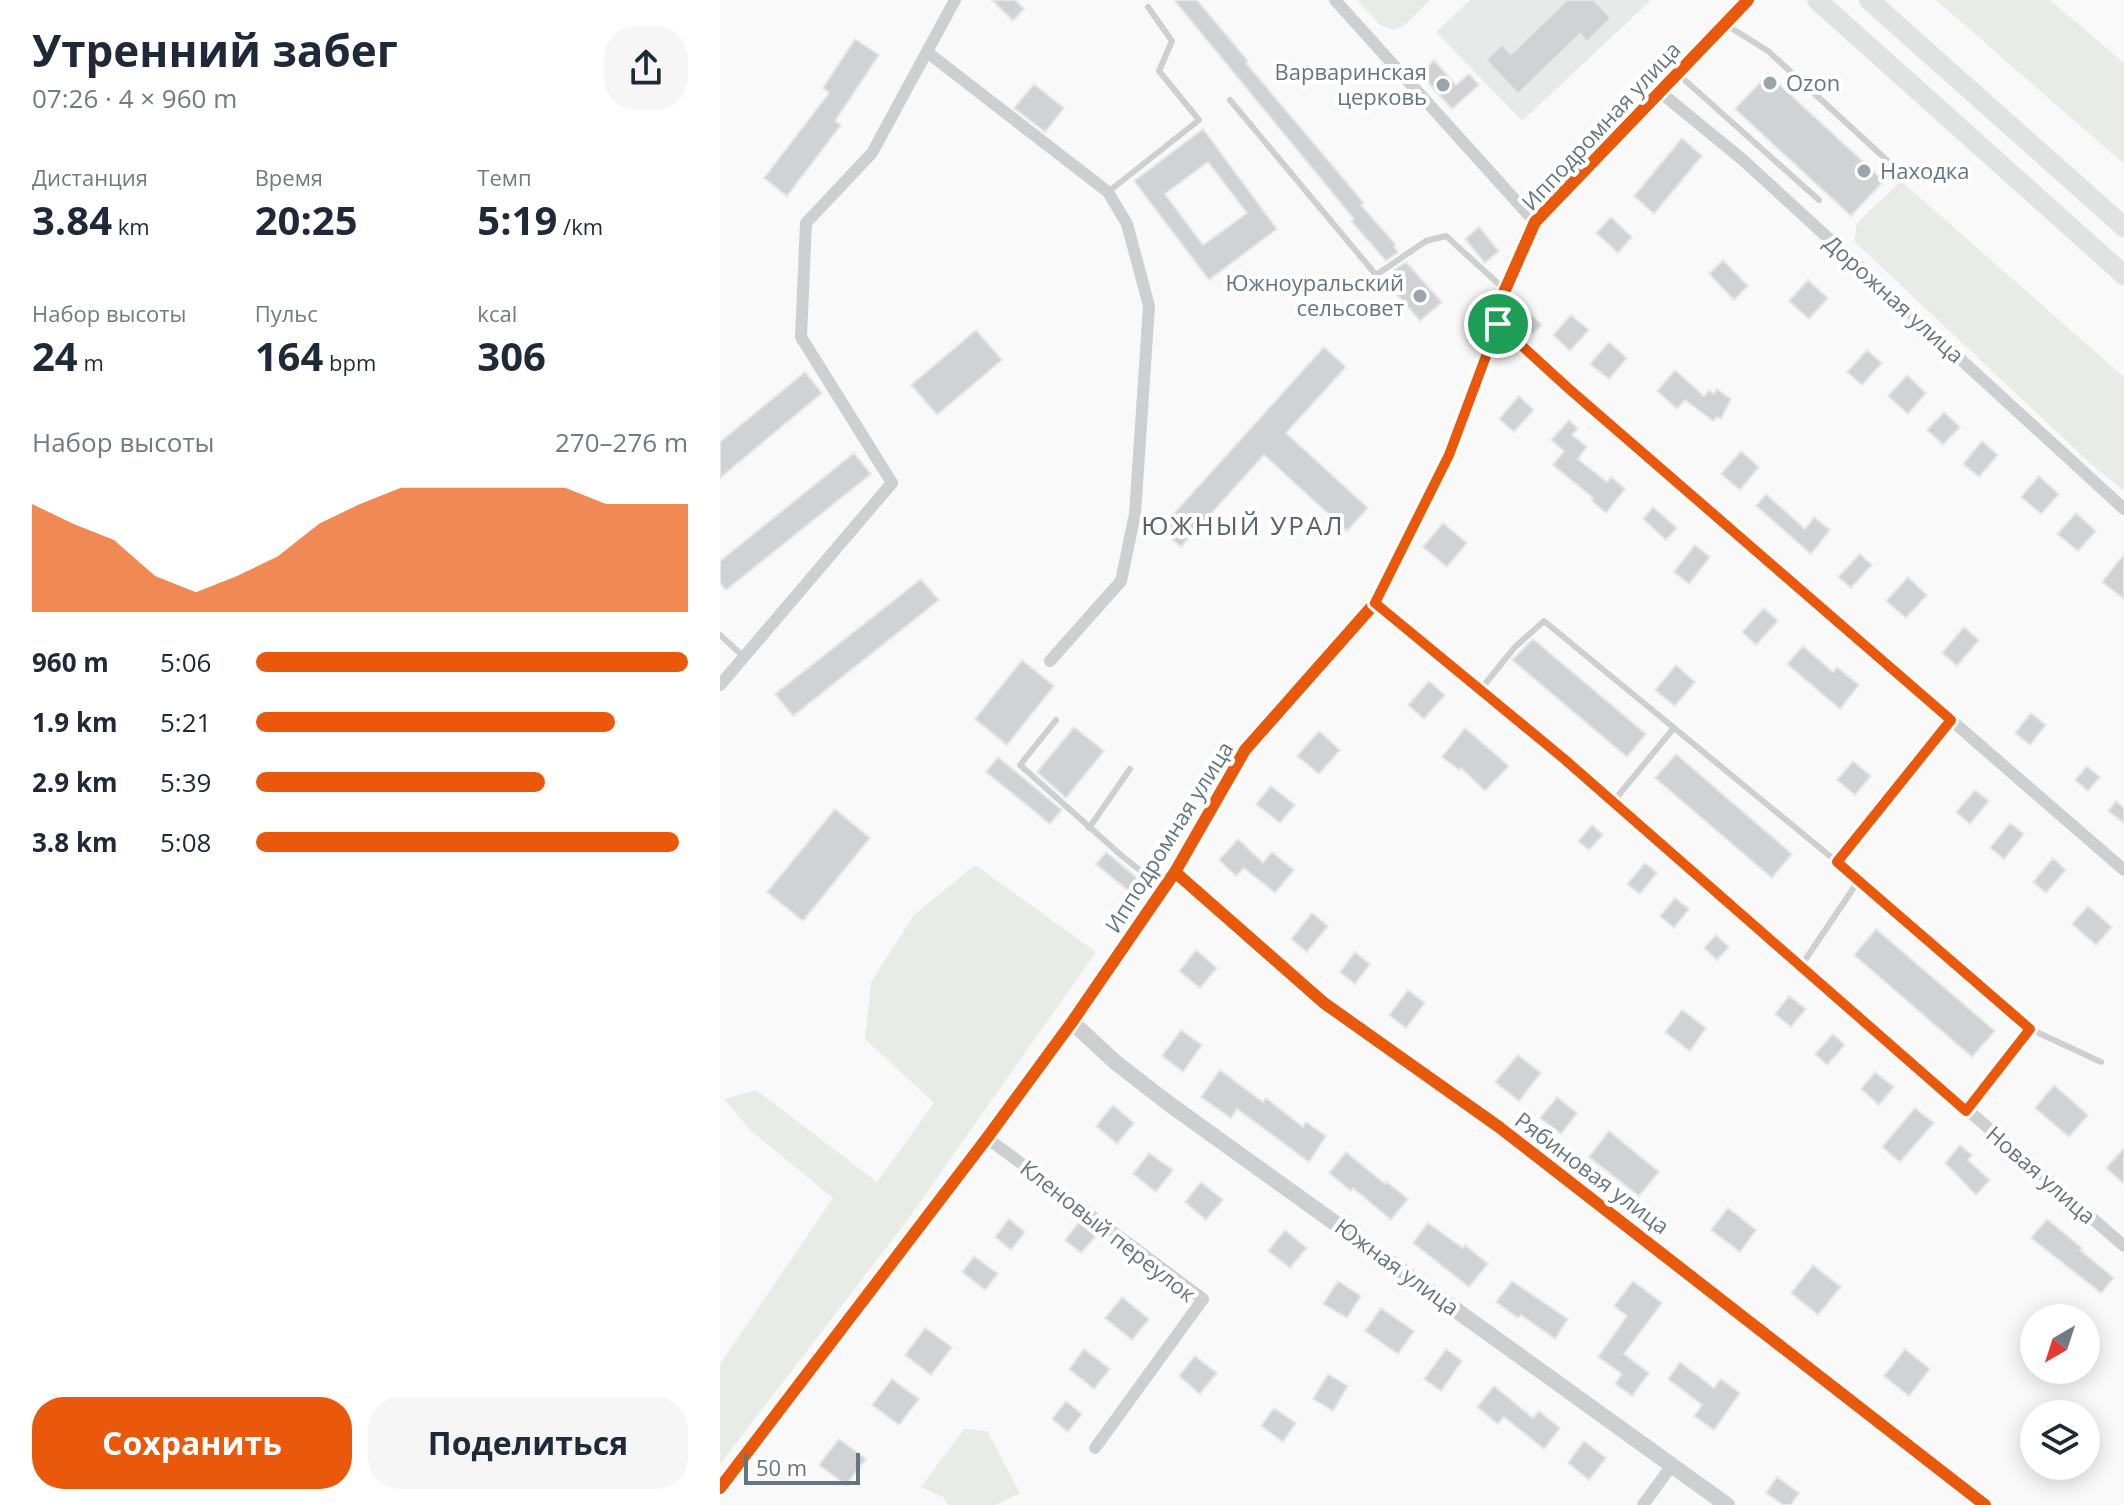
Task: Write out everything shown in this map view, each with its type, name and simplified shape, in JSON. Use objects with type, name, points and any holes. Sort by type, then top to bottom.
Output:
[{"type":"highway","points":[[1817,0],[2124,275]]},
{"type":"highway","points":[[1869,0],[2124,227]]},
{"type":"street","points":[[720,685],[892,483],[801,337],[806,223],[872,153],[955,0]]},
{"type":"street","points":[[1335,0],[1535,222]]},
{"type":"street","name":"Ипподромная улица","points":[[720,1488],[1072,1022],[1175,872],[1245,750],[1375,603],[1449,455],[1498,324],[1505,290],[1535,222],[1748,0]]},
{"type":"street","points":[[927,52],[1108,192],[1127,224],[1149,306],[1135,514],[1121,581],[1050,661]]},
{"type":"street","name":"Дорожная улица","points":[[1660,92],[1743,160],[2124,509]]},
{"type":"street","points":[[1498,324],[2124,870]]},
{"type":"street","name":"Новая улица","points":[[1375,603],[1613,802],[2124,1246]]},
{"type":"street","name":"Рябиновая улица","points":[[1175,872],[1324,1003],[1523,1146],[1985,1505]]},
{"type":"street","name":"Южная улица","points":[[1072,1022],[1115,1062],[1168,1103],[1727,1505]]},
{"type":"street","name":"Кленовый переулок","points":[[987,1138],[1203,1299],[1095,1448]]},
{"type":"street","points":[[1643,1505],[1672,1465]]},
{"type":"lane","points":[[1108,192],[1199,120],[1159,71],[1172,41],[1148,7]]},
{"type":"lane","points":[[1725,24],[1768,51],[1890,163]]},
{"type":"lane","points":[[1678,74],[1819,200]]},
{"type":"lane","points":[[1230,100],[1376,275],[1426,241],[1446,236],[1505,290]]},
{"type":"lane","points":[[1480,690],[1515,647],[1544,621],[1859,880],[2030,1029],[2101,1062]]},
{"type":"lane","points":[[720,635],[744,657]]},
{"type":"lane","points":[[1056,720],[1020,765],[1089,828],[1164,889]]},
{"type":"lane","points":[[1837,862],[1951,720]]},
{"type":"lane","points":[[1613,802],[1673,729]]},
{"type":"lane","points":[[1089,828],[1130,769]]},
{"type":"lane","points":[[1801,966],[1859,880]]},
{"type":"lane","points":[[1966,1111],[2030,1029]]},
{"type":"shaded area","points":[[1357,0],[1430,0],[1405,25],[1394,30],[1380,25]]},
{"type":"shaded area","points":[[1470,0],[1650,1],[1522,121],[1436,32]]},
{"type":"shaded area","points":[[1936,0],[2050,0],[2124,63],[2124,164]]},
{"type":"shaded area","points":[[1901,181],[2124,377],[2124,491],[2092,465],[1854,241],[1857,223]]},
{"type":"shaded area","points":[[975,865],[1096,952],[906,1222],[720,1464],[720,1364],[833,1198],[750,1130],[724,1099],[756,1090],[877,1182],[934,1103],[865,1039],[871,982],[914,915]]},
{"type":"shaded area","points":[[964,1429],[987,1431],[1020,1493],[996,1505],[949,1505],[943,1497],[921,1487]]},
{"type":"building","points":[[992,0],[1015,0],[1024,9],[1013,21]]},
{"type":"building","points":[[1174,0],[1197,0],[1364,203],[1361,205],[1396,245],[1394,247],[1398,252],[1386,261]]},
{"type":"building","points":[[1567,0],[1594,0],[1611,18],[1587,42],[1580,34],[1518,94],[1486,60],[1502,44],[1511,54]]},
{"type":"building","points":[[855,39],[879,55],[835,121],[841,125],[787,196],[764,178],[829,93],[823,88]]},
{"type":"building","name":"Варваринская церковь","points":[[1434,60],[1456,85],[1469,74],[1479,85],[1452,109],[1420,74]]},
{"type":"building","points":[[1768,74],[1884,181],[1851,216],[1735,109]]},
{"type":"building","points":[[1034,84],[1064,108],[1045,132],[1014,108]]},
{"type":"building","points":[[1203,129],[1277,229],[1209,280],[1134,181]],"holes":[[[1208,162],[1247,213],[1203,245],[1165,194]]]},
{"type":"building","points":[[1682,138],[1702,156],[1654,214],[1634,196]]},
{"type":"building","points":[[1611,217],[1632,237],[1618,253],[1596,233]]},
{"type":"building","points":[[1479,227],[1499,251],[1485,263],[1465,239]]},
{"type":"building","points":[[1723,260],[1748,286],[1734,300],[1709,274]]},
{"type":"building","points":[[1406,262],[1442,302],[1420,321],[1386,282],[1396,273],[1394,270]]},
{"type":"building","points":[[1808,280],[1828,298],[1809,319],[1789,301]]},
{"type":"building","points":[[1520,304],[1542,325],[1533,334],[1512,313]]},
{"type":"building","points":[[1571,315],[1589,330],[1570,351],[1553,335]]},
{"type":"building","points":[[976,330],[1002,360],[937,415],[911,385]]},
{"type":"building","points":[[1609,342],[1627,358],[1609,379],[1590,364]]},
{"type":"building","points":[[1324,347],[1346,367],[1286,433],[1368,508],[1347,531],[1264,455],[1181,547],[1160,529]]},
{"type":"building","points":[[1867,350],[1882,363],[1862,385],[1847,372]]},
{"type":"building","points":[[1675,370],[1704,396],[1709,390],[1714,394],[1717,389],[1731,399],[1721,419],[1717,417],[1713,421],[1685,400],[1677,409],[1657,391]]},
{"type":"building","points":[[805,372],[822,393],[720,478],[720,442]]},
{"type":"building","points":[[1907,375],[1926,393],[1908,414],[1888,396]]},
{"type":"building","points":[[1519,396],[1534,410],[1514,432],[1499,419]]},
{"type":"building","points":[[1944,412],[1960,427],[1943,445],[1927,430]]},
{"type":"building","points":[[1569,420],[1578,429],[1572,435],[1587,447],[1578,459],[1607,482],[1611,477],[1625,489],[1606,513],[1553,465],[1564,451],[1551,440]]},
{"type":"building","points":[[1982,441],[1998,455],[1979,477],[1963,464]]},
{"type":"building","points":[[1741,451],[1759,467],[1740,490],[1721,474]]},
{"type":"building","points":[[854,453],[871,474],[726,590],[720,583],[720,561]]},
{"type":"building","points":[[2039,476],[2059,494],[2041,514],[2021,497]]},
{"type":"building","points":[[1766,494],[1805,529],[1814,517],[1830,530],[1811,554],[1756,506]]},
{"type":"building","points":[[1653,507],[1677,528],[1666,540],[1643,519]]},
{"type":"building","points":[[2076,513],[2096,531],[2078,551],[2057,534]]},
{"type":"building","points":[[1443,523],[1467,543],[1447,567],[1423,547]]},
{"type":"building","points":[[1695,545],[1710,557],[1689,584],[1674,572]]},
{"type":"building","points":[[1860,554],[1872,565],[1851,588],[1838,577]]},
{"type":"building","points":[[2124,554],[2124,599],[2102,582]]},
{"type":"building","points":[[1908,577],[1927,595],[1906,618],[1886,601]]},
{"type":"building","points":[[921,579],[939,600],[793,716],[775,694]]},
{"type":"building","points":[[1764,608],[1778,621],[1756,645],[1742,632]]},
{"type":"building","points":[[1964,627],[1979,640],[1957,666],[1942,653]]},
{"type":"building","points":[[1533,639],[1646,734],[1627,757],[1512,660]]},
{"type":"building","points":[[1803,646],[1833,672],[1837,667],[1859,685],[1840,709],[1787,664]]},
{"type":"building","points":[[1022,660],[1054,686],[1007,745],[975,719]]},
{"type":"building","points":[[1676,665],[1695,682],[1675,706],[1655,690]]},
{"type":"building","points":[[1429,681],[1445,695],[1424,719],[1408,705]]},
{"type":"building","points":[[2031,713],[2046,725],[2030,745],[2015,733]]},
{"type":"building","points":[[1074,727],[1104,751],[1066,798],[1037,772]]},
{"type":"building","points":[[1465,728],[1509,766],[1485,791],[1461,768],[1459,770],[1442,757]]},
{"type":"building","points":[[1319,731],[1340,750],[1319,774],[1297,756]]},
{"type":"building","points":[[1676,754],[1792,854],[1772,878],[1655,778]]},
{"type":"building","points":[[998,757],[1062,810],[1050,824],[986,772]]},
{"type":"building","points":[[1853,761],[1871,776],[1855,795],[1837,780]]},
{"type":"building","points":[[2087,766],[2100,777],[2088,791],[2075,780]]},
{"type":"building","points":[[1271,786],[1295,805],[1280,823],[1256,804]]},
{"type":"building","points":[[1975,790],[1989,801],[1970,824],[1956,812]]},
{"type":"building","points":[[2116,801],[2124,808],[2124,823],[2108,811]]},
{"type":"building","points":[[835,809],[870,838],[803,921],[767,892]]},
{"type":"building","points":[[2010,823],[2024,834],[2004,859],[1990,848]]},
{"type":"building","points":[[1592,825],[1603,835],[1589,850],[1578,841]]},
{"type":"building","points":[[1238,839],[1263,863],[1272,852],[1294,870],[1275,893],[1244,868],[1236,876],[1219,860]]},
{"type":"building","points":[[1106,852],[1142,882],[1132,894],[1096,864]]},
{"type":"building","points":[[2053,858],[2066,870],[2046,893],[2033,882]]},
{"type":"building","points":[[1645,863],[1657,873],[1640,894],[1627,884]]},
{"type":"building","points":[[1675,898],[1689,909],[1674,928],[1660,916]]},
{"type":"building","points":[[2088,906],[2112,927],[2096,945],[2072,924]]},
{"type":"building","points":[[1312,913],[1328,926],[1307,952],[1291,939]]},
{"type":"building","points":[[1876,929],[1995,1031],[1972,1057],[1854,955]]},
{"type":"building","points":[[1716,935],[1729,947],[1717,960],[1704,948]]},
{"type":"building","points":[[1196,950],[1217,968],[1200,988],[1179,971]]},
{"type":"building","points":[[1355,952],[1370,964],[1355,984],[1340,972]]},
{"type":"building","points":[[1408,990],[1425,1003],[1406,1028],[1389,1015]]},
{"type":"building","points":[[1789,996],[1806,1009],[1791,1027],[1775,1014]]},
{"type":"building","points":[[1682,1010],[1706,1028],[1690,1051],[1665,1032]]},
{"type":"building","points":[[1181,1030],[1202,1045],[1183,1072],[1162,1056]]},
{"type":"building","points":[[1833,1034],[1845,1045],[1827,1065],[1815,1054]]},
{"type":"building","points":[[1518,1055],[1541,1073],[1519,1101],[1495,1082]]},
{"type":"building","points":[[1220,1070],[1263,1102],[1266,1098],[1303,1127],[1306,1122],[1326,1136],[1309,1162],[1237,1109],[1231,1118],[1201,1097]]},
{"type":"building","points":[[1875,1072],[1894,1087],[1879,1105],[1861,1089]]},
{"type":"building","points":[[2054,1085],[2088,1115],[2069,1137],[2035,1108]]},
{"type":"building","points":[[1557,1097],[1577,1113],[1561,1134],[1540,1118]]},
{"type":"building","points":[[1113,1105],[1134,1123],[1117,1144],[1096,1126]]},
{"type":"building","points":[[1915,1108],[1934,1123],[1900,1162],[1882,1147]]},
{"type":"building","points":[[1609,1131],[1659,1172],[1639,1196],[1589,1157]]},
{"type":"building","points":[[1960,1145],[1972,1155],[1968,1160],[1990,1180],[1976,1195],[1945,1163]]},
{"type":"building","points":[[2124,1148],[2124,1184],[2106,1168]]},
{"type":"building","points":[[1346,1152],[1408,1199],[1391,1220],[1353,1188],[1351,1191],[1329,1173]]},
{"type":"building","points":[[1149,1153],[1173,1170],[1156,1192],[1133,1174]]},
{"type":"building","points":[[1201,1182],[1223,1200],[1206,1220],[1185,1202]]},
{"type":"building","points":[[1728,1208],[1756,1230],[1740,1252],[1711,1230]]},
{"type":"building","points":[[1009,1219],[1025,1232],[1011,1250],[995,1237]]},
{"type":"building","points":[[2047,1219],[2114,1278],[2101,1293],[2031,1238]]},
{"type":"building","points":[[1079,1222],[1096,1236],[1081,1253],[1065,1240]]},
{"type":"building","points":[[1428,1223],[1463,1248],[1465,1245],[1488,1264],[1469,1287],[1413,1243]]},
{"type":"building","points":[[1285,1230],[1307,1248],[1290,1268],[1268,1251]]},
{"type":"building","points":[[974,1256],[998,1274],[985,1290],[962,1272]]},
{"type":"building","points":[[1813,1265],[1841,1287],[1818,1315],[1791,1293]]},
{"type":"building","points":[[1338,1281],[1361,1296],[1347,1318],[1323,1304]]},
{"type":"building","points":[[1512,1281],[1568,1319],[1555,1339],[1496,1302]]},
{"type":"building","points":[[1633,1281],[1662,1303],[1624,1354],[1649,1373],[1632,1396],[1615,1384],[1622,1374],[1598,1357],[1627,1316],[1614,1306]]},
{"type":"building","points":[[1122,1297],[1149,1319],[1132,1340],[1105,1318]]},
{"type":"building","points":[[1381,1308],[1414,1331],[1398,1354],[1365,1331]]},
{"type":"building","points":[[925,1328],[952,1347],[931,1375],[905,1355]]},
{"type":"building","points":[[1084,1349],[1110,1369],[1094,1389],[1069,1369]]},
{"type":"building","points":[[1446,1349],[1462,1361],[1441,1391],[1424,1379]]},
{"type":"building","points":[[1905,1349],[1930,1369],[1909,1396],[1884,1376]]},
{"type":"building","points":[[1195,1356],[1217,1373],[1200,1394],[1179,1376]]},
{"type":"building","points":[[1680,1362],[1714,1388],[1721,1379],[1740,1393],[1714,1430],[1694,1416],[1702,1405],[1668,1379]]},
{"type":"building","points":[[1328,1374],[1348,1386],[1333,1411],[1313,1399]]},
{"type":"building","points":[[892,1379],[919,1399],[899,1425],[872,1405]]},
{"type":"building","points":[[1494,1386],[1533,1418],[1539,1411],[1560,1428],[1544,1449],[1504,1417],[1498,1424],[1477,1407]]},
{"type":"building","points":[[1066,1401],[1082,1414],[1068,1432],[1052,1419]]},
{"type":"building","points":[[1274,1408],[1296,1423],[1283,1442],[1261,1426]]},
{"type":"building","points":[[839,1439],[866,1459],[846,1485],[819,1465]]},
{"type":"building","points":[[1584,1441],[1606,1458],[1589,1480],[1568,1463]]},
{"type":"building","points":[[1777,1477],[1799,1493],[1791,1505],[1783,1505],[1766,1493]]},
{"type":"cycle path","points":[[720,1488],[1072,1022],[1175,872],[1245,750],[1375,603],[1449,455],[1498,324],[1505,290],[1535,222],[1748,0]]},
{"type":"cycle path","points":[[1175,872],[1324,1003],[1499,1127],[1985,1505]]},
{"type":"place","name":"Ozon","points":[[1770,83]]},
{"type":"place","name":"Варваринская церковь","points":[[1443,85]]},
{"type":"place","name":"Находка","points":[[1864,171]]},
{"type":"place","name":"Южноуральский сельсовет","points":[[1420,296]]},
{"type":"district","name":"ЮЖНЫЙ УРАЛ","points":[[1243,526]]},
{"type":"route","points":[[1498,324],[1951,720],[1837,862],[2030,1029],[1966,1111],[1563,758],[1375,603],[1449,455],[1498,324]]}]
